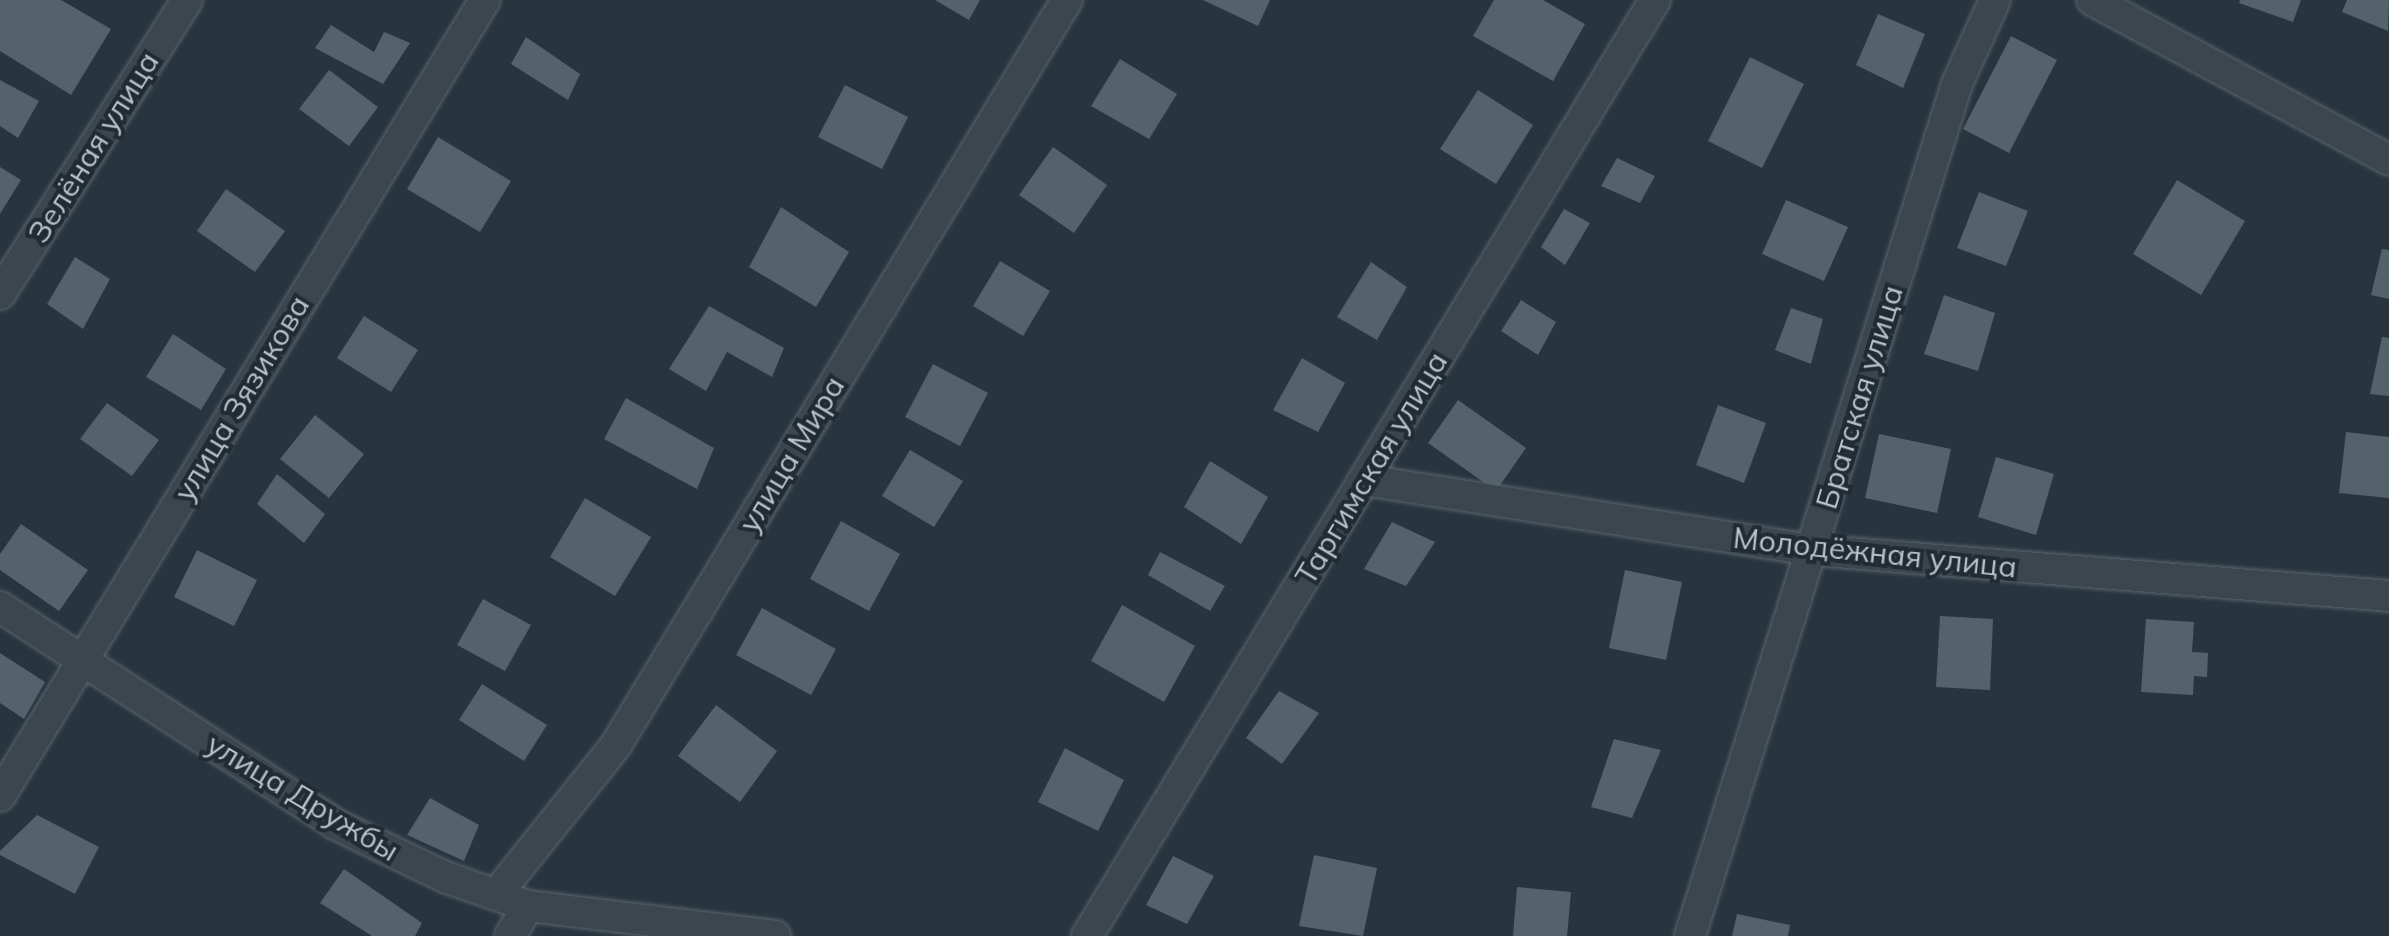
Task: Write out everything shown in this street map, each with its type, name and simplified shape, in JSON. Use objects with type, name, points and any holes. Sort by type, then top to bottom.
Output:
[{"type":"street","name":"Зелёная улица","points":[[0,294],[187,0]]},
{"type":"street","name":"улица Зязикова","points":[[0,796],[485,0]]},
{"type":"street","name":"улица Мира","points":[[496,895],[616,745],[1067,0]]},
{"type":"street","name":"Таргимская улица","points":[[1087,936],[1655,0]]},
{"type":"street","name":"Братская улица","points":[[1690,936],[1957,84],[1995,0]]},
{"type":"street","points":[[2092,0],[2389,160]]},
{"type":"street","name":"Молодёжная улица","points":[[1364,480],[1811,550],[2389,596]]},
{"type":"street","name":"улица Дружбы","points":[[0,607],[335,824],[445,877],[528,906],[775,936]]},
{"type":"street","points":[[510,936],[528,906]]},
{"type":"building","points":[[0,0],[61,0],[111,29],[71,95],[0,51]]},
{"type":"building","points":[[935,0],[980,0],[969,20]]},
{"type":"building","points":[[1203,0],[1270,0],[1258,26]]},
{"type":"building","points":[[1494,0],[1543,0],[1585,24],[1553,81],[1473,36]]},
{"type":"building","points":[[2240,0],[2301,0],[2293,22],[2239,3]]},
{"type":"building","points":[[2347,0],[2389,0],[2388,31],[2342,12]]},
{"type":"building","points":[[1878,14],[1925,34],[1903,88],[1856,65]]},
{"type":"building","points":[[331,25],[374,52],[384,32],[410,43],[383,84],[315,48]]},
{"type":"building","points":[[2011,36],[2057,60],[2009,153],[1963,129]]},
{"type":"building","points":[[526,37],[580,74],[568,100],[511,64]]},
{"type":"building","points":[[1750,57],[1804,84],[1762,168],[1708,141]]},
{"type":"building","points":[[1120,59],[1177,94],[1149,139],[1091,106]]},
{"type":"building","points":[[329,70],[378,107],[349,146],[299,109]]},
{"type":"building","points":[[0,80],[39,101],[18,138],[0,126]]},
{"type":"building","points":[[845,85],[908,117],[882,169],[818,137]]},
{"type":"building","points":[[1478,90],[1533,125],[1496,184],[1440,149]]},
{"type":"building","points":[[438,137],[511,181],[480,232],[407,189]]},
{"type":"building","points":[[1053,147],[1107,185],[1074,233],[1019,195]]},
{"type":"building","points":[[1617,158],[1655,176],[1640,203],[1601,186]]},
{"type":"building","points":[[0,167],[21,180],[0,214]]},
{"type":"building","points":[[2177,180],[2245,221],[2201,295],[2133,254]]},
{"type":"building","points":[[226,189],[285,231],[255,272],[197,231]]},
{"type":"building","points":[[1979,192],[2028,211],[2006,266],[1957,248]]},
{"type":"building","points":[[1786,200],[1848,227],[1824,281],[1762,254]]},
{"type":"building","points":[[781,207],[849,252],[816,307],[749,267]]},
{"type":"building","points":[[1564,209],[1590,223],[1565,265],[1541,247]]},
{"type":"building","points":[[2382,249],[2389,250],[2389,299],[2371,295]]},
{"type":"building","points":[[75,257],[110,279],[83,329],[47,304]]},
{"type":"building","points":[[1000,261],[1050,291],[1023,336],[973,306]]},
{"type":"building","points":[[1371,262],[1407,287],[1377,340],[1337,317]]},
{"type":"building","points":[[1944,295],[1995,313],[1978,371],[1924,354]]},
{"type":"building","points":[[1521,300],[1556,322],[1538,355],[1501,331]]},
{"type":"building","points":[[709,306],[784,348],[772,377],[727,352],[706,391],[669,369]]},
{"type":"building","points":[[1791,308],[1823,319],[1811,364],[1775,350]]},
{"type":"building","points":[[364,316],[418,350],[391,392],[337,358]]},
{"type":"building","points":[[173,334],[226,369],[201,410],[146,377]]},
{"type":"building","points":[[2382,337],[2389,338],[2389,396],[2370,394]]},
{"type":"building","points":[[1302,358],[1345,383],[1318,432],[1273,410]]},
{"type":"building","points":[[933,364],[988,393],[960,446],[905,417]]},
{"type":"building","points":[[626,398],[714,448],[697,489],[604,439]]},
{"type":"building","points":[[1458,400],[1526,448],[1496,491],[1428,443]]},
{"type":"building","points":[[107,403],[159,440],[132,476],[80,439]]},
{"type":"building","points":[[1718,405],[1766,423],[1744,483],[1696,465]]},
{"type":"building","points":[[315,415],[364,454],[329,498],[280,459]]},
{"type":"building","points":[[2346,432],[2389,437],[2389,498],[2339,493]]},
{"type":"building","points":[[1879,434],[1951,449],[1937,513],[1865,498]]},
{"type":"building","points":[[910,450],[963,481],[934,527],[882,496]]},
{"type":"building","points":[[1996,457],[2054,474],[2036,535],[1978,517]]},
{"type":"building","points":[[1210,461],[1268,497],[1241,544],[1184,507]]},
{"type":"building","points":[[277,474],[325,514],[304,543],[257,504]]},
{"type":"building","points":[[585,498],[651,537],[615,596],[550,557]]},
{"type":"building","points":[[841,521],[900,554],[869,611],[810,579]]},
{"type":"building","points":[[1392,522],[1435,542],[1406,586],[1364,569]]},
{"type":"building","points":[[21,524],[88,570],[59,611],[0,570],[0,554]]},
{"type":"building","points":[[197,550],[257,580],[234,626],[174,597]]},
{"type":"building","points":[[1160,552],[1225,586],[1210,611],[1148,575]]},
{"type":"building","points":[[1625,570],[1682,582],[1666,660],[1609,648]]},
{"type":"building","points":[[483,599],[531,625],[505,671],[457,645]]},
{"type":"building","points":[[1122,605],[1195,646],[1164,702],[1091,661]]},
{"type":"building","points":[[762,608],[836,649],[811,695],[736,655]]},
{"type":"building","points":[[1940,616],[1993,619],[1990,690],[1936,687]]},
{"type":"building","points":[[2146,619],[2194,622],[2192,652],[2208,653],[2207,677],[2194,676],[2193,695],[2141,692]]},
{"type":"building","points":[[0,653],[45,682],[24,719],[0,703]]},
{"type":"building","points":[[482,684],[547,725],[524,761],[459,720]]},
{"type":"building","points":[[1279,691],[1319,713],[1282,764],[1246,738]]},
{"type":"building","points":[[716,705],[777,751],[740,802],[678,756]]},
{"type":"building","points":[[1614,739],[1661,750],[1632,818],[1591,807]]},
{"type":"building","points":[[1065,748],[1124,780],[1098,831],[1038,802]]},
{"type":"building","points":[[430,798],[479,825],[464,861],[407,835]]},
{"type":"building","points":[[37,815],[99,847],[75,894],[0,855],[0,851]]},
{"type":"building","points":[[1314,855],[1377,868],[1363,936],[1299,926]]},
{"type":"building","points":[[1173,856],[1214,876],[1187,924],[1146,905]]},
{"type":"building","points":[[344,869],[422,923],[415,936],[372,936],[320,903]]},
{"type":"building","points":[[1517,887],[1571,892],[1567,936],[1513,936]]},
{"type":"building","points":[[1737,914],[1790,925],[1788,936],[1732,936]]}]
